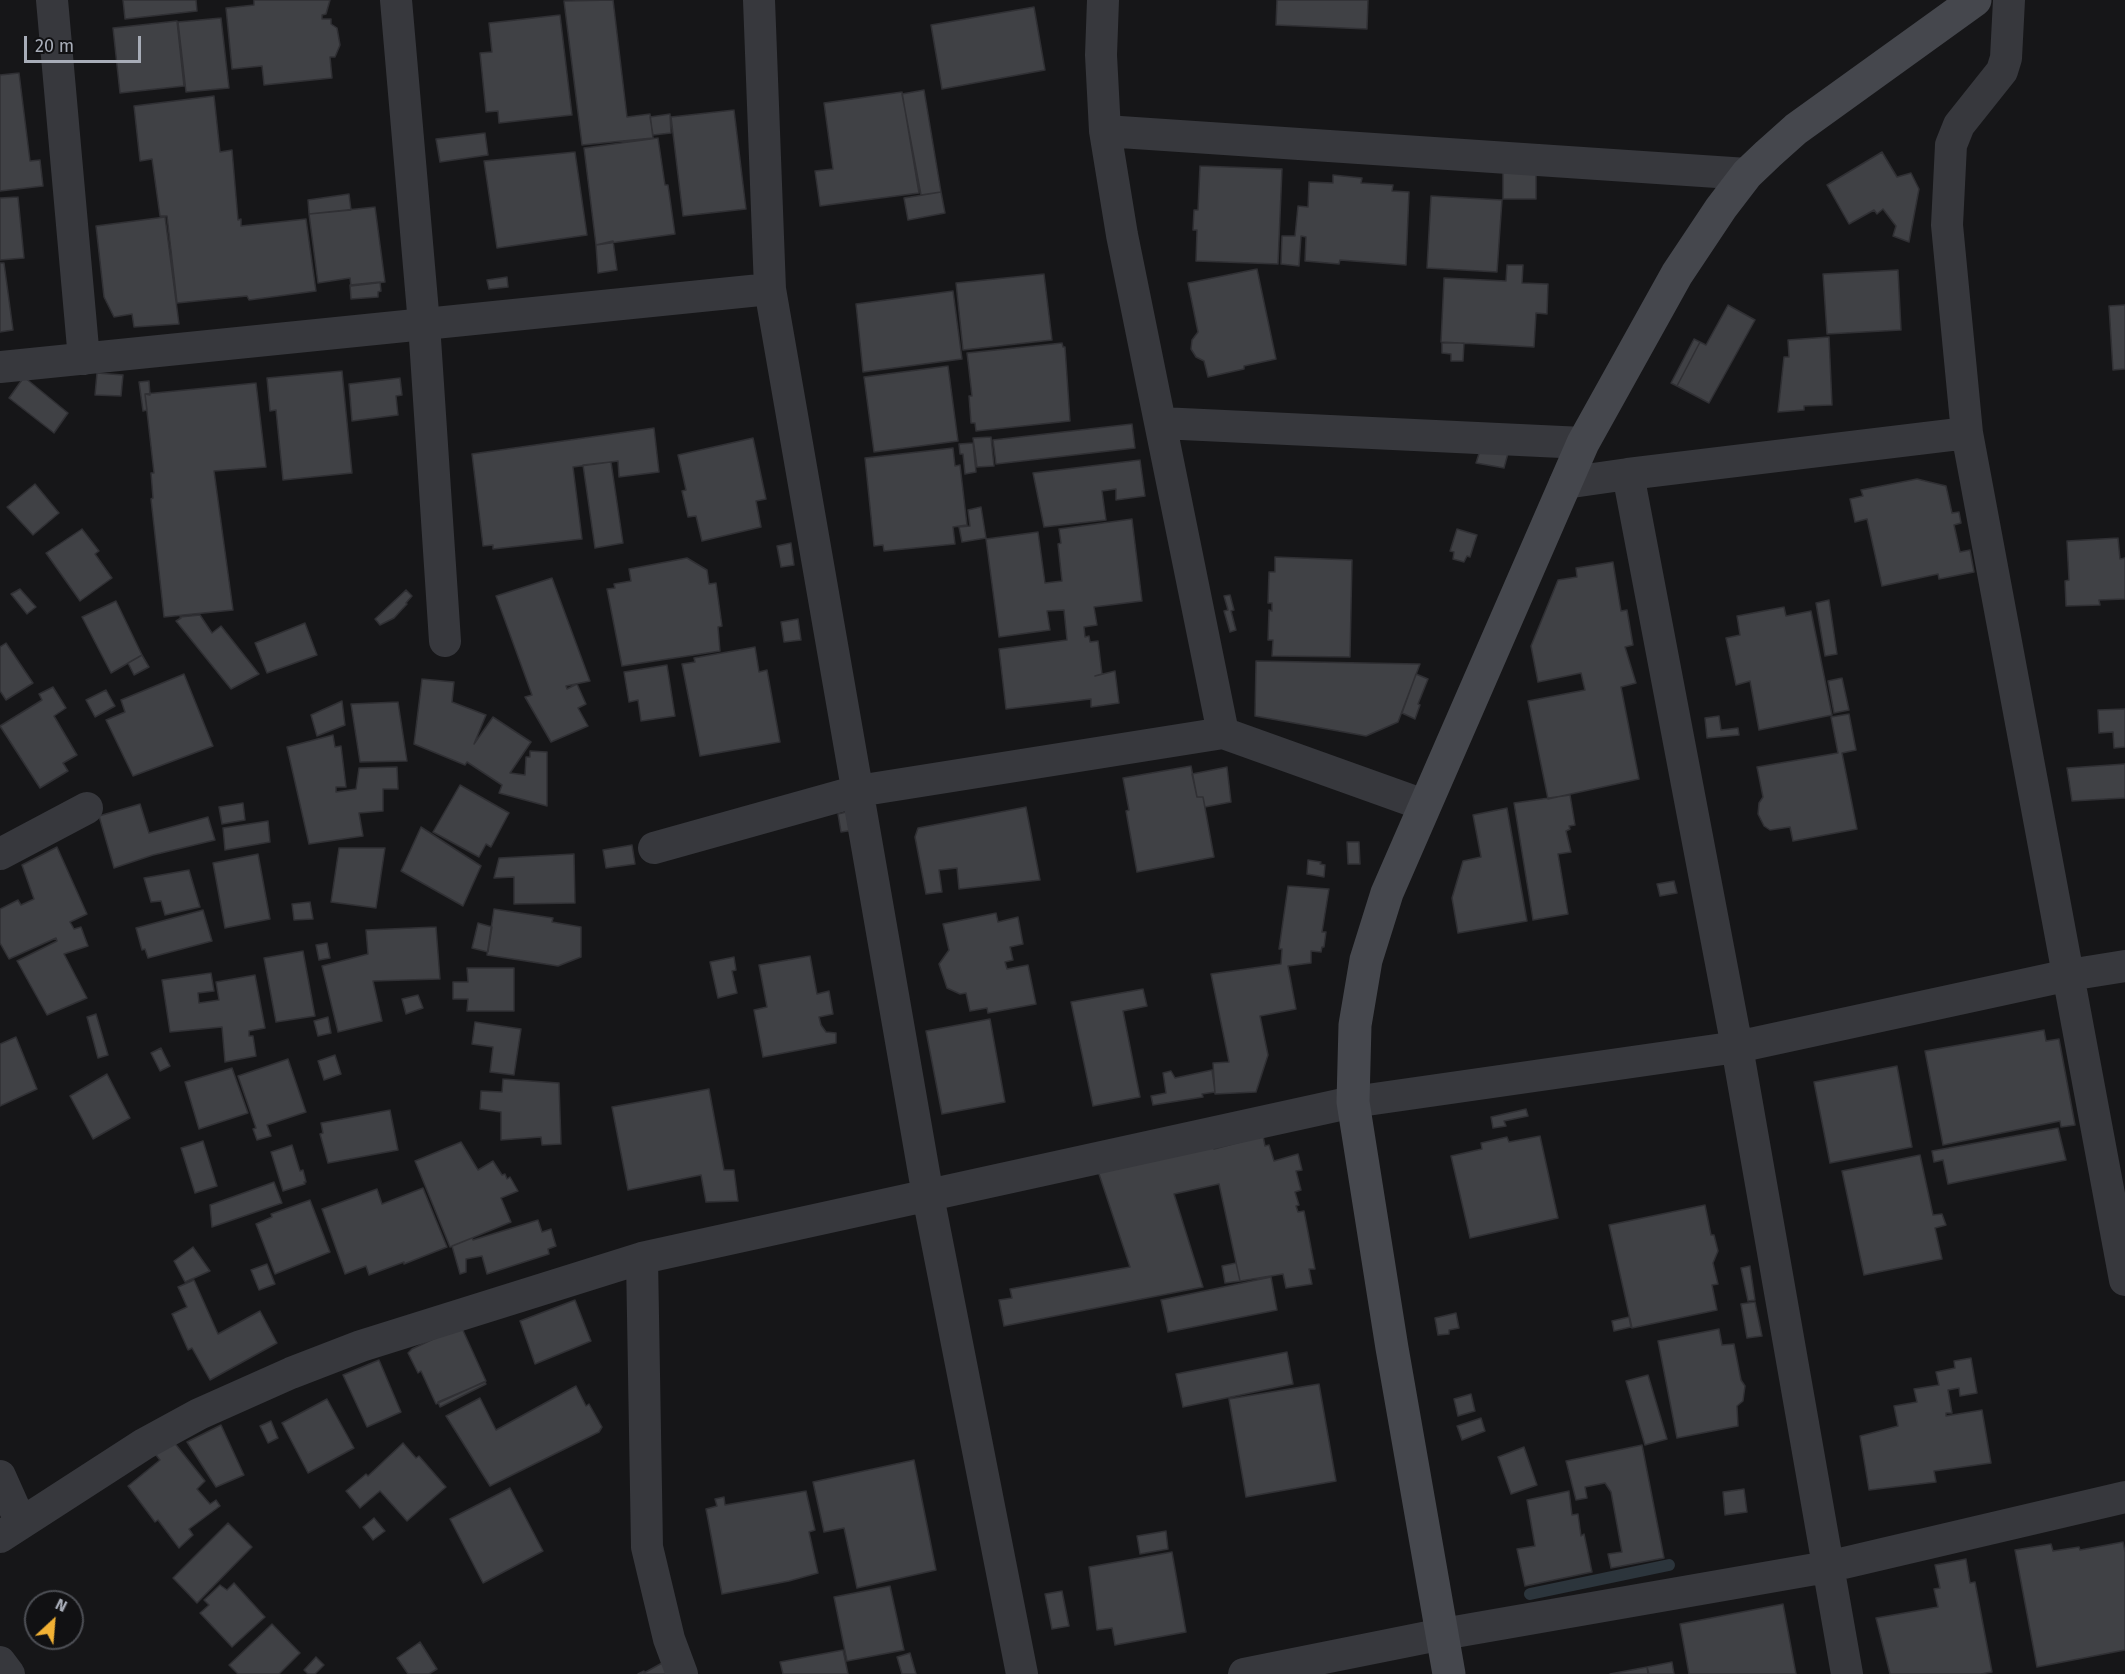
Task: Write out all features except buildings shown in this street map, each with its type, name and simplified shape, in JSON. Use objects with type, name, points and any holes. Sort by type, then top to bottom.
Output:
[{"type":"main road","points":[[1449,1674],[1392,1348],[1353,1102],[1355,1025],[1366,960],[1387,893],[1583,443],[1677,274],[1721,208],[1747,174],[1796,129],[1976,0]]},
{"type":"street","points":[[51,0],[84,359]]},
{"type":"street","points":[[396,0],[424,324],[445,641]]},
{"type":"street","points":[[759,0],[770,289],[928,1196],[1022,1674]]},
{"type":"street","points":[[1103,0],[1101,55],[1105,131],[1122,235],[1223,733]]},
{"type":"street","points":[[2010,0],[2006,58],[2002,71],[1959,125],[1951,145],[1947,225],[1967,433],[2125,1280]]},
{"type":"street","points":[[1105,131],[1747,174]]},
{"type":"street","points":[[0,367],[770,289]]},
{"type":"street","points":[[1161,423],[1583,443]]},
{"type":"street","points":[[1565,483],[1967,433]]},
{"type":"street","points":[[1628,474],[1737,1047],[1847,1674]]},
{"type":"street","points":[[654,848],[858,791],[1223,733],[1424,805]]},
{"type":"street","points":[[0,854],[87,808]]},
{"type":"street","points":[[0,1476],[11,1530],[144,1444],[200,1414],[291,1373],[361,1346],[642,1258],[1353,1102],[1737,1047],[2069,975],[2125,966]]},
{"type":"street","points":[[642,1258],[647,1547],[669,1639],[682,1674]]},
{"type":"street","points":[[1244,1674],[1443,1634],[1827,1567],[2125,1497]]},
{"type":"street","points":[[0,1662],[9,1674]]},
{"type":"waterway","points":[[1530,1594],[1669,1565]]}]
